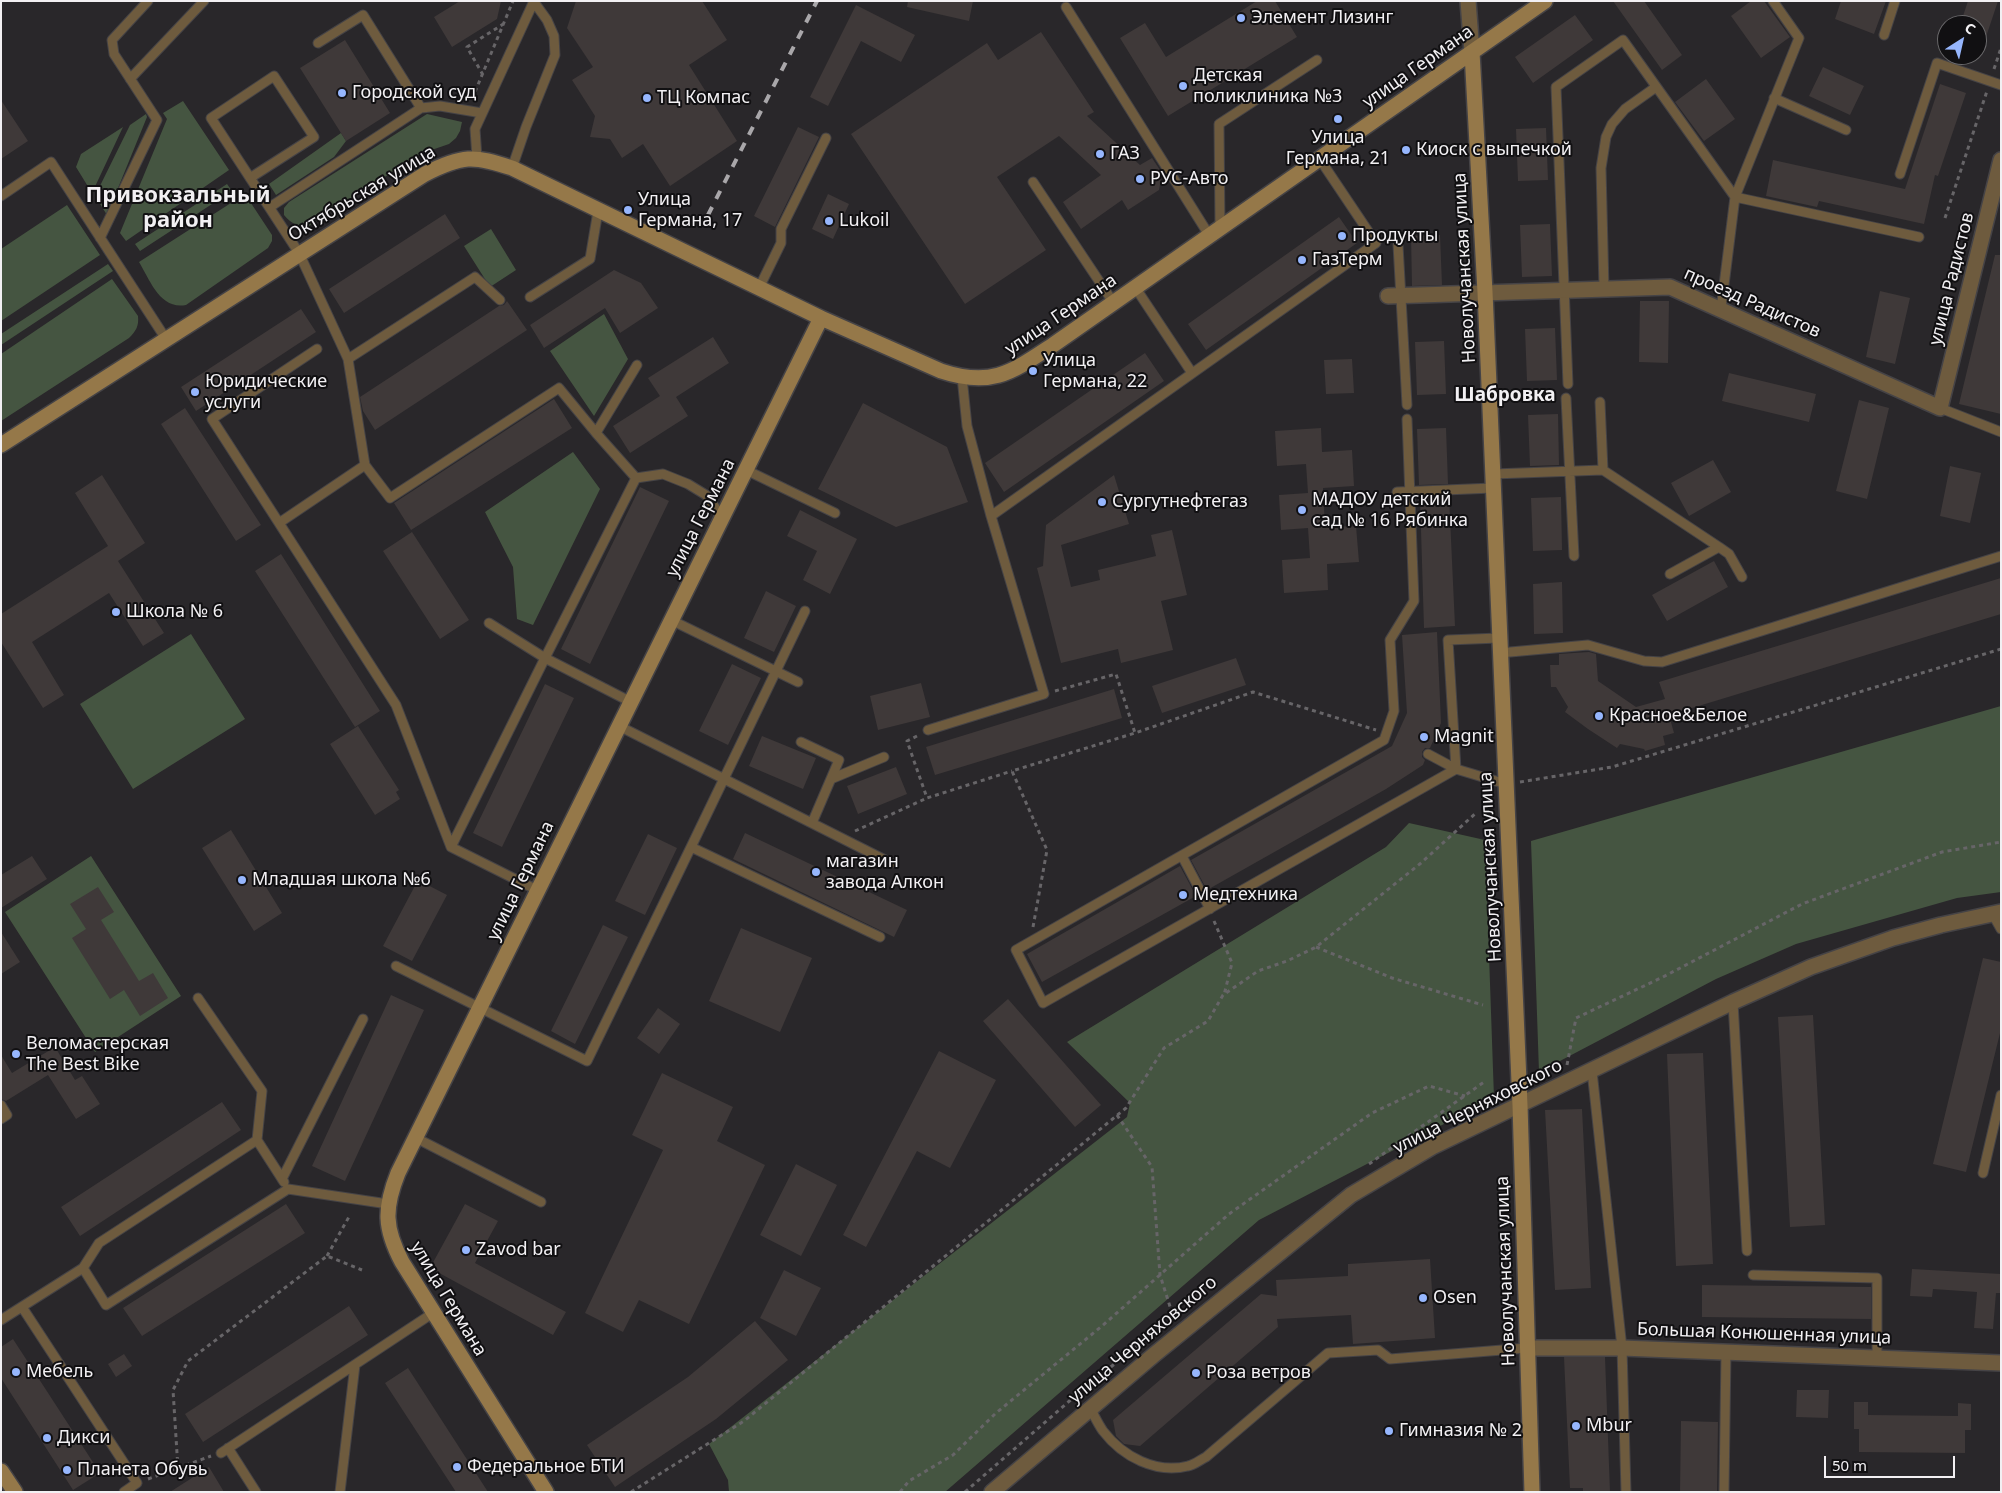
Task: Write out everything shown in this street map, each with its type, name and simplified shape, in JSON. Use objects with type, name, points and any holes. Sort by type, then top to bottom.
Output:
[{"type":"street","name":"Новолучанская улица","points":[[1468,1],[1485,292],[1499,653],[1520,1105],[1532,1492]]},
{"type":"street","name":"улица Германа","points":[[546,1492],[402,1262],[390,1237],[387,1220],[388,1204],[398,1173],[821,318],[942,371],[962,377],[986,378],[1014,370],[1545,1]]},
{"type":"street","name":"Октябрьская улица","points":[[1,445],[425,174],[454,162],[477,158],[512,168],[821,318]]},
{"type":"street","name":"улица Радистов","points":[[1940,408],[2001,160]]},
{"type":"street","name":"проезд Радистов","points":[[1395,296],[1670,287],[1940,408]]},
{"type":"street","name":"улица Черняховского","points":[[992,1492],[1090,1408],[1351,1195],[1432,1147],[1733,1002],[1811,967],[1892,938],[1997,913]]},
{"type":"street","name":"Большая Конюшенная улица","points":[[1527,1348],[1622,1348],[2001,1363]]},
{"type":"street","points":[[1,1471],[15,1492]]},
{"type":"lane","points":[[100,238],[158,120],[114,54],[112,40],[148,1]]},
{"type":"lane","points":[[130,79],[204,1]]},
{"type":"lane","points":[[1721,309],[1735,197],[1799,38],[1773,1]]},
{"type":"lane","points":[[1884,35],[1895,1]]},
{"type":"lane","points":[[477,158],[475,130],[534,2],[547,20],[554,36],[555,55],[512,168]]},
{"type":"lane","points":[[1066,7],[1215,231]]},
{"type":"lane","points":[[318,43],[362,15],[421,108]]},
{"type":"lane","points":[[1568,384],[1556,87],[1623,40],[1735,197],[1919,238]]},
{"type":"lane","points":[[1215,231],[1218,124],[1317,60]]},
{"type":"lane","points":[[1900,174],[1937,63],[2001,84]]},
{"type":"lane","points":[[250,178],[314,136],[274,76],[211,118],[250,178],[270,207],[299,253],[348,359],[366,465],[390,498],[559,388],[636,478]]},
{"type":"lane","points":[[1604,288],[1601,168],[1606,136],[1612,124],[1625,109],[1656,87]]},
{"type":"lane","points":[[1774,98],[1846,130]]},
{"type":"lane","points":[[270,207],[421,108],[440,106],[482,113]]},
{"type":"lane","points":[[759,288],[781,243],[781,229],[826,138]]},
{"type":"lane","points":[[991,516],[1376,243],[1320,158]]},
{"type":"lane","points":[[1,196],[51,162],[166,339]]},
{"type":"lane","points":[[1033,182],[1113,302]]},
{"type":"lane","points":[[530,297],[590,259],[598,211]]},
{"type":"lane","points":[[1398,244],[1395,296],[1408,405]]},
{"type":"lane","points":[[348,359],[475,277],[500,300]]},
{"type":"lane","points":[[1134,287],[1192,373]]},
{"type":"lane","points":[[317,349],[212,419],[396,706],[451,847],[537,890]]},
{"type":"lane","points":[[596,433],[637,364]]},
{"type":"lane","points":[[928,730],[1044,694],[991,516],[967,426],[962,377]]},
{"type":"lane","points":[[1566,398],[1574,556]]},
{"type":"lane","points":[[1600,402],[1603,470]]},
{"type":"lane","points":[[1940,408],[2001,432]]},
{"type":"lane","points":[[1407,419],[1414,602],[1390,640],[1394,711],[1384,740],[1016,950],[1043,1004],[1456,768]]},
{"type":"lane","points":[[279,523],[366,465]]},
{"type":"lane","points":[[746,470],[835,513]]},
{"type":"lane","points":[[1397,492],[1570,471],[1603,470],[1730,554],[1742,578]]},
{"type":"lane","points":[[636,478],[663,474],[688,484],[706,495],[722,517]]},
{"type":"lane","points":[[451,847],[544,658],[636,478]]},
{"type":"lane","points":[[1670,574],[1719,547]]},
{"type":"lane","points":[[1499,653],[1588,645],[1644,661],[1662,662],[2001,556]]},
{"type":"lane","points":[[396,966],[587,1061],[805,611]]},
{"type":"lane","points":[[672,620],[798,682]]},
{"type":"lane","points":[[489,622],[544,658],[631,702]]},
{"type":"lane","points":[[1456,768],[1448,640],[1499,638]]},
{"type":"lane","points":[[619,726],[891,863]]},
{"type":"lane","points":[[1387,733],[1396,738]]},
{"type":"lane","points":[[801,742],[839,760],[812,823]]},
{"type":"lane","points":[[1428,754],[1456,768],[1506,784]]},
{"type":"lane","points":[[831,778],[884,757]]},
{"type":"lane","points":[[691,847],[880,937]]},
{"type":"lane","points":[[1182,856],[1210,909]]},
{"type":"lane","points":[[1997,913],[2001,929]]},
{"type":"lane","points":[[198,998],[262,1092],[257,1140],[288,1189]]},
{"type":"lane","points":[[1733,1002],[1747,1251]]},
{"type":"lane","points":[[282,1179],[363,1019]]},
{"type":"lane","points":[[1592,1071],[1622,1348],[1626,1492]]},
{"type":"lane","points":[[1983,1173],[2001,1095]]},
{"type":"lane","points":[[1,1105],[7,1115],[1,1118]]},
{"type":"lane","points":[[416,1138],[541,1202]]},
{"type":"lane","points":[[1,1320],[83,1268],[99,1243],[257,1140]]},
{"type":"lane","points":[[83,1268],[106,1305],[288,1189],[388,1204]]},
{"type":"lane","points":[[1753,1275],[1877,1278],[1877,1358]]},
{"type":"lane","points":[[22,1307],[136,1483],[124,1492]]},
{"type":"lane","points":[[256,1492],[224,1450],[433,1313]]},
{"type":"lane","points":[[1090,1408],[1103,1431],[1118,1448],[1135,1459],[1152,1466],[1173,1468],[1190,1466],[1206,1457],[1328,1353],[1378,1350],[1390,1359],[1527,1348]]},
{"type":"lane","points":[[1724,1492],[1726,1352]]},
{"type":"lane","points":[[340,1492],[355,1365]]},
{"type":"path","points":[[466,111],[514,1]]},
{"type":"path","points":[[483,75],[467,47],[506,23]]},
{"type":"path","points":[[1945,218],[2000,56],[2001,48]]},
{"type":"path","points":[[1506,784],[1612,767],[2001,649]]},
{"type":"path","points":[[1044,694],[1116,674],[1135,733]]},
{"type":"path","points":[[840,837],[927,798],[1135,733],[1253,692],[1387,733]]},
{"type":"path","points":[[927,798],[908,741],[928,730]]},
{"type":"path","points":[[1012,771],[1046,850],[1033,924],[1032,941]]},
{"type":"path","points":[[1223,996],[1258,971],[1287,961],[1316,947],[1421,863],[1478,812]]},
{"type":"path","points":[[1564,1085],[1576,1018],[1663,977],[1802,904],[1942,852],[2001,842]]},
{"type":"path","points":[[631,1492],[744,1421],[1126,1108],[1164,1048],[1208,1021],[1223,996],[1232,963],[1210,909]]},
{"type":"path","points":[[1316,947],[1392,978],[1483,1005]]},
{"type":"path","points":[[900,1492],[909,1481],[953,1455],[996,1413],[1102,1326],[1229,1214],[1372,1113],[1429,1086],[1465,1096]]},
{"type":"path","points":[[1117,1115],[1152,1167],[1160,1275],[1174,1316]]},
{"type":"path","points":[[178,1469],[173,1390],[188,1361],[327,1256],[350,1215]]},
{"type":"path","points":[[327,1256],[362,1270]]},
{"type":"path","points":[[136,1483],[178,1469],[224,1450]]},
{"type":"green space","points":[[183,101],[229,170],[126,241],[120,233],[167,119],[163,113]]},
{"type":"green space","points":[[146,114],[147,117],[107,215],[95,196],[130,125]]},
{"type":"green space","points":[[427,114],[462,122],[456,138],[449,144],[420,154],[309,226],[295,224],[284,215],[284,208],[289,202]]},
{"type":"green space","points":[[123,127],[92,193],[76,167],[81,154]]},
{"type":"green space","points":[[341,133],[346,141],[334,157],[276,195],[269,184]]},
{"type":"green space","points":[[227,184],[232,191],[140,251],[135,244]]},
{"type":"green space","points":[[245,194],[272,235],[272,241],[268,248],[186,305],[169,303],[157,292],[139,262]]},
{"type":"green space","points":[[67,205],[100,255],[1,321],[1,249]]},
{"type":"green space","points":[[491,229],[516,270],[490,287],[464,246]]},
{"type":"green space","points":[[108,264],[113,271],[1,345],[1,334]]},
{"type":"green space","points":[[112,279],[138,316],[134,333],[1,421],[1,354]]},
{"type":"green space","points":[[604,314],[628,359],[594,416],[550,351]]},
{"type":"green space","points":[[573,452],[600,489],[533,625],[517,619],[513,567],[485,512]]},
{"type":"green space","points":[[191,634],[245,719],[133,789],[80,704]]},
{"type":"green space","points":[[2001,706],[2001,892],[1957,898],[1796,944],[1716,979],[1539,1072],[1531,841]]},
{"type":"green space","points":[[1409,823],[1485,840],[1494,1098],[1259,1220],[945,1492],[729,1492],[728,1480],[709,1444],[1127,1117],[1130,1103],[1067,1042],[1386,847]]},
{"type":"green space","points":[[91,856],[181,996],[95,1052],[5,912]]},
{"type":"building","points":[[460,1],[501,1],[497,19],[452,47],[434,17]]},
{"type":"building","name":"ТЦ Компас","points":[[576,1],[702,1],[727,40],[689,65],[737,141],[670,186],[643,144],[622,158],[610,139],[590,137],[595,116],[572,80],[593,67],[567,28]]},
{"type":"building","points":[[908,1],[973,1],[969,21],[907,7]]},
{"type":"building","name":"Детская поликлиника №3","points":[[1257,1],[1275,1],[1297,37],[1168,116],[1120,38],[1145,23],[1166,57]]},
{"type":"building","points":[[1613,1],[1644,1],[1682,55],[1662,70]]},
{"type":"building","points":[[1751,1],[1764,1],[1790,37],[1761,58],[1731,16]]},
{"type":"building","points":[[1841,1],[1886,1],[1874,34],[1835,19]]},
{"type":"building","points":[[1968,1],[1998,1],[1987,34],[1987,15],[1963,15]]},
{"type":"building","points":[[856,5],[915,35],[901,62],[861,41],[828,106],[810,97]]},
{"type":"building","points":[[1575,15],[1593,40],[1533,83],[1515,57]]},
{"type":"building","points":[[1041,32],[1094,112],[1087,116],[1140,165],[1152,158],[1162,173],[1159,190],[1128,210],[1122,200],[1081,229],[1063,202],[1101,175],[1059,136],[997,177],[1046,250],[965,304],[851,134],[987,43],[998,60]]},
{"type":"building","points":[[345,40],[390,113],[346,141],[300,68]]},
{"type":"building","points":[[1823,67],[1864,86],[1850,115],[1809,96]]},
{"type":"building","points":[[1706,79],[1735,119],[1704,141],[1675,102]]},
{"type":"building","points":[[1940,84],[1966,93],[1938,176],[1935,175],[1924,224],[1819,201],[1817,207],[1766,196],[1773,160],[1905,189]]},
{"type":"building","points":[[1,100],[28,141],[1,159]]},
{"type":"building","points":[[798,127],[819,137],[775,227],[754,216]]},
{"type":"building","points":[[1546,128],[1548,180],[1518,181],[1516,129]]},
{"type":"building","points":[[828,194],[849,204],[833,239],[812,229]]},
{"type":"building","points":[[445,214],[460,238],[344,313],[329,289]]},
{"type":"building","points":[[1339,217],[1357,243],[1206,350],[1188,324]]},
{"type":"building","points":[[1550,224],[1552,276],[1522,277],[1520,225]]},
{"type":"building","points":[[1440,235],[1442,285],[1412,286],[1411,236]]},
{"type":"building","points":[[1995,255],[2001,255],[2001,414],[1959,404]]},
{"type":"building","points":[[614,270],[641,283],[658,308],[620,333],[605,308],[544,348],[530,325]]},
{"type":"building","points":[[1880,291],[1910,298],[1895,364],[1866,357]]},
{"type":"building","points":[[507,301],[527,330],[375,430],[363,411],[360,397],[499,306],[504,305]]},
{"type":"building","points":[[1640,301],[1669,301],[1668,363],[1639,362]]},
{"type":"building","points":[[301,309],[316,332],[196,411],[181,387]]},
{"type":"building","points":[[1555,328],[1557,380],[1527,381],[1525,329]]},
{"type":"building","points":[[713,337],[729,363],[676,397],[688,416],[630,453],[613,426],[660,396],[648,378]]},
{"type":"building","points":[[1444,341],[1446,394],[1417,395],[1415,342]]},
{"type":"building","points":[[1145,353],[1164,381],[1004,492],[985,463]]},
{"type":"building","points":[[1352,359],[1354,393],[1326,394],[1324,360]]},
{"type":"building","points":[[1729,373],[1816,394],[1809,422],[1722,401]]},
{"type":"building","points":[[554,399],[572,428],[411,530],[394,503]]},
{"type":"building","points":[[1859,400],[1889,408],[1867,499],[1836,491]]},
{"type":"building","points":[[863,403],[947,447],[968,502],[896,527],[818,489]]},
{"type":"building","points":[[185,408],[261,525],[236,541],[161,424]]},
{"type":"building","points":[[1558,414],[1559,465],[1530,466],[1528,415]]},
{"type":"building","name":"МАДОУ детский сад № 16 Рябинка","points":[[1321,428],[1322,452],[1352,450],[1354,486],[1323,488],[1325,527],[1356,526],[1359,562],[1327,564],[1328,590],[1284,593],[1282,560],[1310,558],[1308,528],[1281,530],[1279,495],[1308,493],[1306,464],[1277,466],[1275,431]]},
{"type":"building","points":[[1446,428],[1448,484],[1419,485],[1417,429]]},
{"type":"building","points":[[1713,460],[1731,492],[1689,516],[1671,483]]},
{"type":"building","points":[[1950,466],[1981,473],[1970,523],[1940,516]]},
{"type":"building","points":[[102,475],[145,543],[118,561],[164,633],[143,646],[109,593],[32,642],[64,695],[43,708],[1,642],[1,614],[108,546],[75,493]]},
{"type":"building","points":[[1114,475],[1129,524],[1061,545],[1071,587],[1100,580],[1098,570],[1156,556],[1151,535],[1172,530],[1187,595],[1161,601],[1173,650],[1121,663],[1118,649],[1061,663],[1037,568],[1043,566],[1046,525]]},
{"type":"building","points":[[640,487],[669,501],[590,664],[561,649]]},
{"type":"building","points":[[1449,496],[1455,626],[1424,628],[1420,497]]},
{"type":"building","points":[[1561,497],[1562,550],[1533,551],[1531,498]]},
{"type":"building","points":[[800,510],[857,539],[830,594],[803,580],[817,551],[787,536]]},
{"type":"building","points":[[412,532],[469,620],[440,639],[383,551]]},
{"type":"building","points":[[281,554],[380,711],[355,727],[255,571]]},
{"type":"building","points":[[1714,561],[1728,587],[1667,621],[1652,595]]},
{"type":"building","points":[[2001,578],[2001,614],[1669,715],[1674,733],[1663,736],[1665,745],[1645,751],[1644,749],[1620,744],[1617,748],[1588,729],[1565,712],[1568,707],[1556,687],[1551,687],[1550,665],[1559,665],[1559,654],[1589,652],[1596,654],[1598,681],[1636,707],[1665,699],[1659,682]]},
{"type":"building","points":[[1562,582],[1563,633],[1534,634],[1533,584]]},
{"type":"building","points":[[766,591],[796,606],[774,652],[744,638]]},
{"type":"building","points":[[1437,632],[1441,723],[1430,748],[1425,748],[1422,752],[1422,757],[1425,760],[1423,765],[1386,789],[1207,890],[1191,860],[1392,746],[1407,713],[1402,635]]},
{"type":"building","points":[[1236,658],[1246,685],[1162,713],[1152,686]]},
{"type":"building","points":[[732,664],[761,678],[728,745],[699,731]]},
{"type":"building","points":[[921,683],[930,717],[878,730],[870,696]]},
{"type":"building","points":[[545,684],[574,698],[502,847],[473,833]]},
{"type":"building","points":[[1114,689],[1122,718],[935,775],[926,747]]},
{"type":"building","points":[[358,726],[399,790],[396,792],[400,799],[375,815],[330,744]]},
{"type":"building","points":[[762,736],[816,758],[803,789],[749,766]]},
{"type":"building","points":[[896,767],[907,794],[858,814],[847,786]]},
{"type":"building","name":"Младшая школа №6","points":[[231,830],[282,913],[254,931],[202,848]]},
{"type":"building","points":[[745,833],[907,910],[894,937],[733,859]]},
{"type":"building","points":[[648,834],[677,848],[645,915],[615,901]]},
{"type":"building","points":[[32,856],[47,879],[1,908],[1,875]]},
{"type":"building","points":[[1180,866],[1196,896],[1042,982],[1027,954]]},
{"type":"building","points":[[418,880],[447,895],[412,961],[383,946]]},
{"type":"building","points":[[98,887],[114,912],[101,920],[139,981],[153,973],[168,998],[140,1016],[124,990],[110,999],[72,938],[86,929],[70,904]]},
{"type":"building","points":[[603,925],[628,937],[575,1044],[551,1031]]},
{"type":"building","points":[[741,928],[812,958],[780,1032],[709,1001]]},
{"type":"building","points":[[1,932],[20,962],[1,974]]},
{"type":"building","points":[[1983,958],[2001,962],[2001,1029],[1966,1172],[1933,1164]]},
{"type":"building","points":[[391,995],[424,1010],[345,1181],[312,1166]]},
{"type":"building","points":[[1008,999],[1101,1105],[1075,1127],[983,1021]]},
{"type":"building","points":[[658,1008],[680,1024],[659,1054],[637,1038]]},
{"type":"building","points":[[1813,1015],[1825,1225],[1790,1227],[1778,1017]]},
{"type":"building","points":[[55,1047],[75,1080],[82,1076],[100,1104],[76,1119],[48,1075],[6,1101],[1,1099],[1,1055],[12,1073]]},
{"type":"building","points":[[939,1051],[996,1080],[950,1168],[917,1151],[866,1247],[843,1235]]},
{"type":"building","points":[[1703,1053],[1713,1264],[1676,1266],[1667,1054]]},
{"type":"building","points":[[662,1073],[733,1107],[717,1141],[765,1165],[689,1324],[639,1300],[623,1332],[585,1313],[663,1150],[632,1135]]},
{"type":"building","points":[[222,1102],[241,1130],[80,1236],[61,1207]]},
{"type":"building","points":[[1582,1109],[1591,1288],[1555,1290],[1545,1110]]},
{"type":"building","points":[[796,1164],[837,1185],[801,1256],[760,1235]]},
{"type":"building","points":[[286,1204],[305,1233],[142,1336],[123,1308]]},
{"type":"building","points":[[465,1204],[498,1221],[475,1263],[566,1312],[553,1335],[430,1268]]},
{"type":"building","points":[[1430,1259],[1435,1338],[1353,1344],[1351,1315],[1277,1319],[1278,1327],[1140,1446],[1124,1444],[1116,1436],[1113,1420],[1261,1294],[1277,1296],[1276,1280],[1348,1276],[1348,1264]]},
{"type":"building","points":[[1912,1269],[2001,1274],[2001,1293],[1996,1293],[1993,1329],[1974,1328],[1977,1292],[1933,1289],[1932,1297],[1910,1296]]},
{"type":"building","points":[[784,1270],[821,1288],[796,1336],[760,1318]]},
{"type":"building","points":[[1702,1285],[1871,1287],[1871,1319],[1702,1317]]},
{"type":"building","points":[[349,1306],[368,1335],[203,1442],[185,1414]]},
{"type":"building","points":[[755,1321],[788,1360],[716,1419],[615,1487],[587,1445],[688,1377]]},
{"type":"building","points":[[13,1339],[100,1473],[73,1490],[1,1378],[1,1347]]},
{"type":"building","points":[[124,1354],[132,1366],[116,1377],[108,1364]]},
{"type":"building","points":[[1564,1357],[1605,1357],[1610,1492],[1583,1492],[1583,1488],[1570,1488]]},
{"type":"building","points":[[408,1368],[488,1492],[456,1492],[385,1383]]},
{"type":"building","points":[[1797,1390],[1829,1390],[1828,1418],[1796,1417]]},
{"type":"building","points":[[1854,1402],[1868,1402],[1868,1415],[1958,1416],[1958,1403],[1971,1404],[1971,1430],[1965,1430],[1965,1453],[1859,1452],[1859,1429],[1854,1429]]},
{"type":"building","points":[[1681,1421],[1718,1422],[1717,1492],[1680,1492]]},
{"type":"building","points":[[209,1467],[224,1492],[170,1492]]},
{"type":"railway","points":[[708,215],[817,1]]},
{"type":"place","name":"Элемент Лизинг","points":[[1241,18]]},
{"type":"place","name":"Детская поликлиника №3","points":[[1183,86]]},
{"type":"place","name":"Городской суд","points":[[342,93]]},
{"type":"place","name":"ТЦ Компас","points":[[647,98]]},
{"type":"place","name":"Улица Германа, 21","points":[[1338,119]]},
{"type":"place","name":"Киоск с выпечкой","points":[[1406,150]]},
{"type":"place","name":"ГАЗ","points":[[1100,154]]},
{"type":"place","name":"РУС-Авто","points":[[1140,179]]},
{"type":"place","name":"Улица Германа, 17","points":[[628,210]]},
{"type":"place","name":"Lukoil","points":[[829,221]]},
{"type":"place","name":"Продукты","points":[[1342,236]]},
{"type":"place","name":"ГазТерм","points":[[1302,260]]},
{"type":"place","name":"Улица Германа, 22","points":[[1033,371]]},
{"type":"place","name":"Юридические услуги","points":[[195,392]]},
{"type":"place","name":"Сургутнефтегаз","points":[[1102,502]]},
{"type":"place","name":"МАДОУ детский сад № 16 Рябинка","points":[[1302,510]]},
{"type":"place","name":"Школа № 6","points":[[116,612]]},
{"type":"place","name":"Красное&Белое","points":[[1599,716]]},
{"type":"place","name":"Magnit","points":[[1424,737]]},
{"type":"place","name":"магазин завода Алкон","points":[[816,872]]},
{"type":"place","name":"Младшая школа №6","points":[[242,880]]},
{"type":"place","name":"Медтехника","points":[[1183,895]]},
{"type":"place","name":"Веломастерская The Best Bike","points":[[16,1054]]},
{"type":"place","name":"Zavod bar","points":[[466,1250]]},
{"type":"place","name":"Osen","points":[[1423,1298]]},
{"type":"place","name":"Мебель","points":[[16,1372]]},
{"type":"place","name":"Роза ветров","points":[[1196,1373]]},
{"type":"place","name":"Mbur","points":[[1576,1426]]},
{"type":"place","name":"Гимназия № 2","points":[[1389,1431]]},
{"type":"place","name":"Дикси","points":[[47,1438]]},
{"type":"place","name":"Федеральное БТИ","points":[[457,1467]]},
{"type":"place","name":"Планета Обувь","points":[[67,1470]]},
{"type":"district","name":"Привокзальный район","points":[[178,209]]},
{"type":"district","name":"Шабровка","points":[[1505,396]]}]
